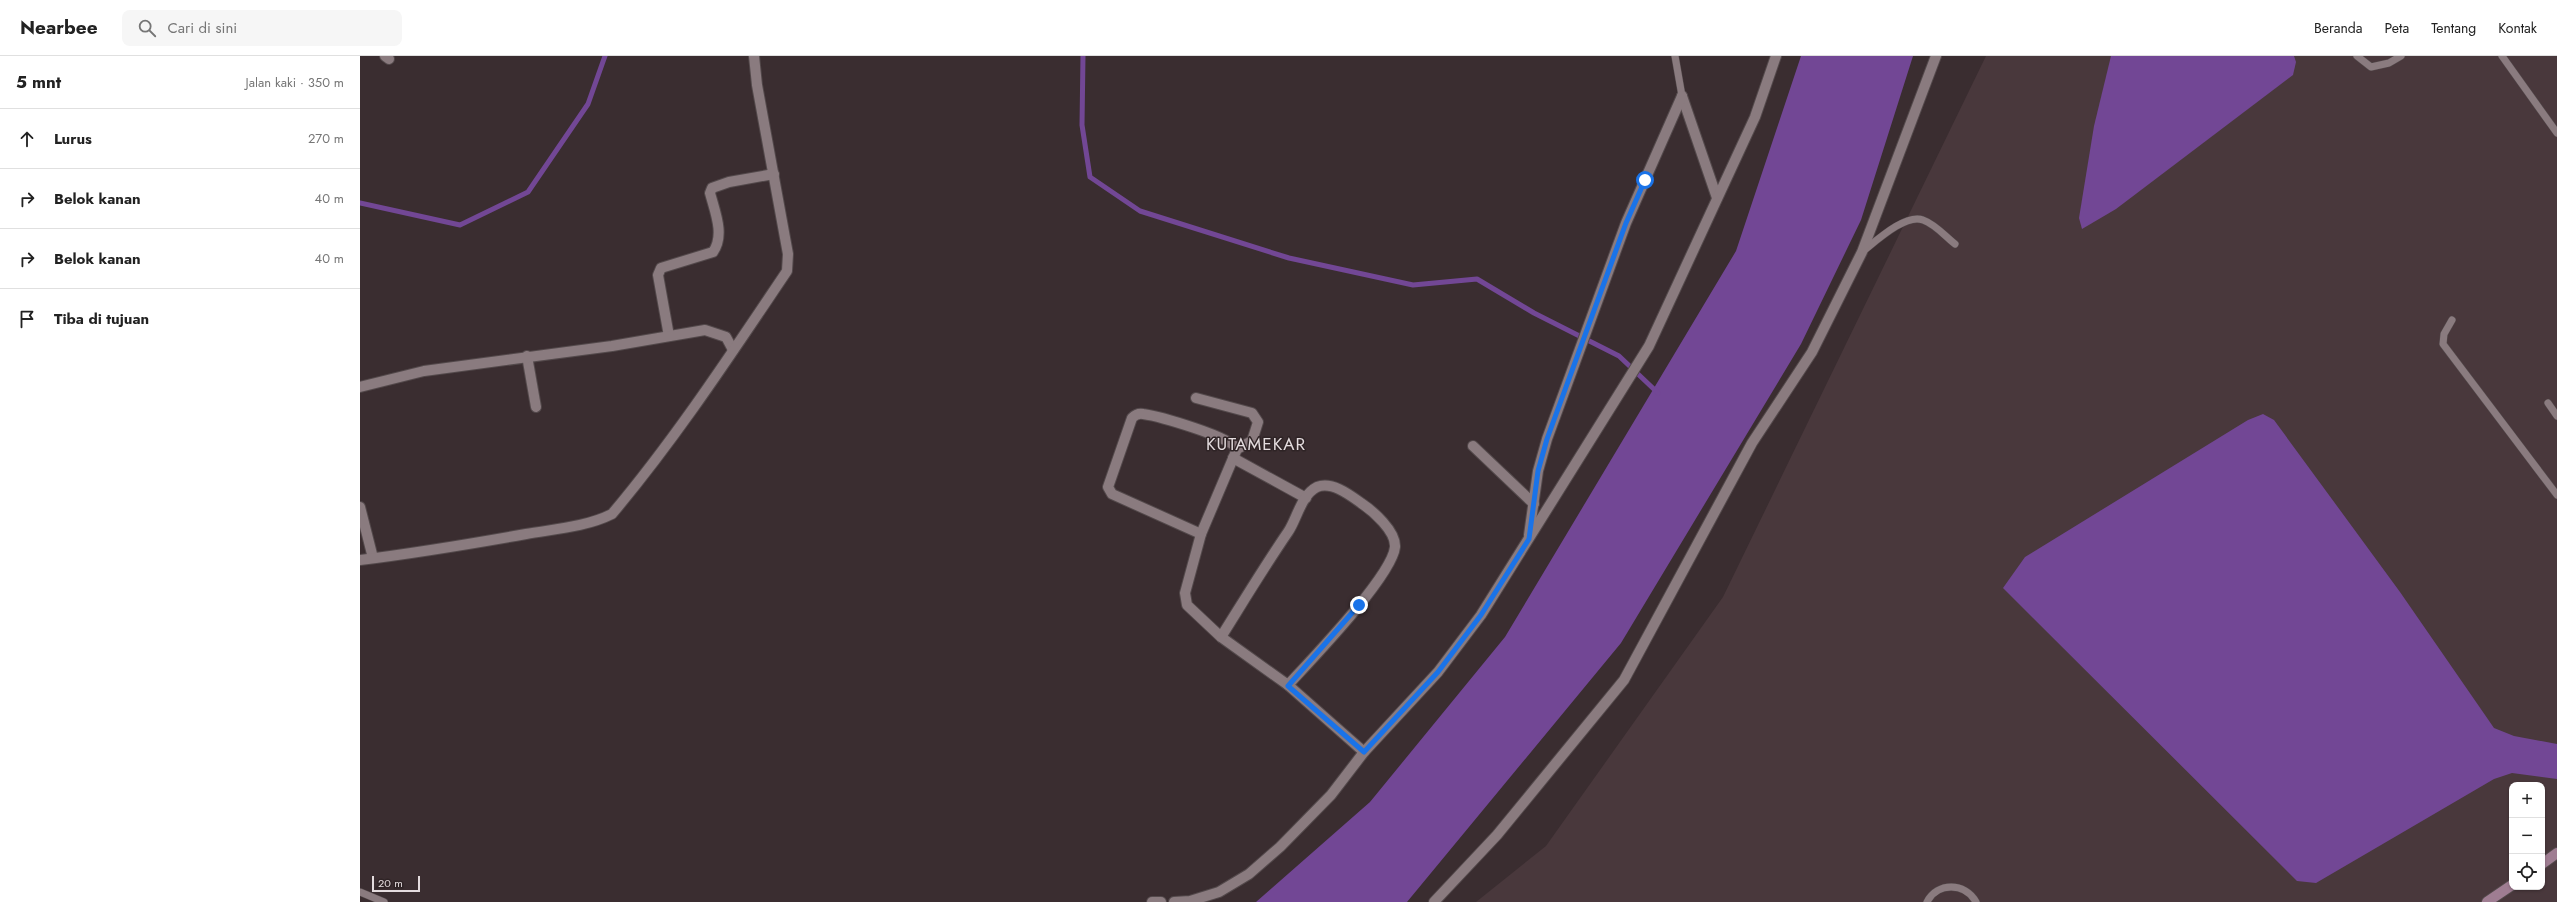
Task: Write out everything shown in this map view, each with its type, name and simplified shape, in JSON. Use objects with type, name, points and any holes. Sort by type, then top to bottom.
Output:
[{"type":"street","points":[[360,560],[486,542],[564,528],[612,514],[652,464],[787,271],[788,254],[757,86],[754,56]]},
{"type":"street","points":[[1174,902],[1190,901],[1219,892],[1249,874],[1280,847],[1331,794],[1364,752],[1443,665],[1481,615],[1649,346],[1755,118],[1776,56]]},
{"type":"street","points":[[1434,902],[1497,836],[1624,680],[1752,443],[1806,364],[1862,252],[1936,56]]},
{"type":"street","points":[[1682,96],[1717,198]]},
{"type":"street","points":[[1529,539],[1538,471],[1626,223],[1682,96]]},
{"type":"street","points":[[669,336],[658,275],[661,268],[668,264],[713,252],[717,246],[719,237],[710,193],[712,188],[729,182],[774,174]]},
{"type":"street","points":[[360,387],[424,372],[527,356],[612,346],[704,330],[715,332],[726,337],[733,350]]},
{"type":"street","points":[[527,356],[536,407]]},
{"type":"street","points":[[1196,398],[1252,413],[1257,417],[1258,422],[1252,441],[1235,453],[1201,534],[1185,593],[1187,605],[1221,637],[1288,686],[1364,752]]},
{"type":"street","points":[[1201,534],[1112,494],[1109,491],[1108,487],[1132,418],[1143,414],[1189,426],[1227,440],[1233,443],[1235,453],[1306,498]]},
{"type":"street","points":[[1473,446],[1534,504]]},
{"type":"street","points":[[1221,637],[1288,532],[1306,498],[1317,488],[1339,488],[1362,504],[1380,520],[1393,537],[1395,546],[1393,555],[1369,593],[1288,686]]},
{"type":"street","points":[[360,507],[373,558]]},
{"type":"street","points":[[2545,862],[2557,853]]},
{"type":"street","points":[[2487,902],[2509,887]]},
{"type":"street","points":[[1152,902],[1161,902]]},
{"type":"lane","points":[[1675,56],[1682,96]]},
{"type":"lane","points":[[2357,56],[2371,67],[2389,63],[2401,56]]},
{"type":"lane","points":[[2502,56],[2538,106],[2554,124],[2557,133]]},
{"type":"lane","points":[[1862,252],[1898,225],[1914,218],[1924,220],[1955,244]]},
{"type":"lane","points":[[2452,320],[2444,334],[2443,344],[2557,495]]},
{"type":"lane","points":[[2548,403],[2557,416]]},
{"type":"lane","points":[[1927,902],[1934,892],[1949,887],[1964,890],[1976,902]]},
{"type":"lane","points":[[360,892],[384,902]]},
{"type":"shaded area","points":[[1801,56],[1913,56],[1861,220],[1801,344],[1621,643],[1407,902],[1256,902],[1370,802],[1505,637],[1736,251]]},
{"type":"shaded area","points":[[1986,56],[2557,56],[2557,902],[1476,902],[1546,846],[1723,597]]},
{"type":"shaded area","points":[[2111,56],[2294,56],[2296,62],[2293,75],[2116,209],[2082,229],[2079,218],[2094,126]]},
{"type":"shaded area","points":[[2263,414],[2274,420],[2400,592],[2494,728],[2514,736],[2557,744],[2557,779],[2512,773],[2494,779],[2316,883],[2297,881],[2003,588],[2025,557],[2248,420]]},
{"type":"waterway","points":[[360,203],[460,225],[528,192],[588,104],[605,56]]},
{"type":"waterway","points":[[1083,56],[1082,125],[1090,177],[1140,211],[1289,258],[1413,285],[1477,279],[1534,313],[1619,356],[1658,393]]},
{"type":"district","name":"KUTAMEKAR","points":[[1256,444]]},
{"type":"route","points":[[1359,605],[1288,686],[1364,752],[1438,672],[1481,615],[1529,539],[1538,471],[1547,439],[1626,223],[1645,180]]}]
